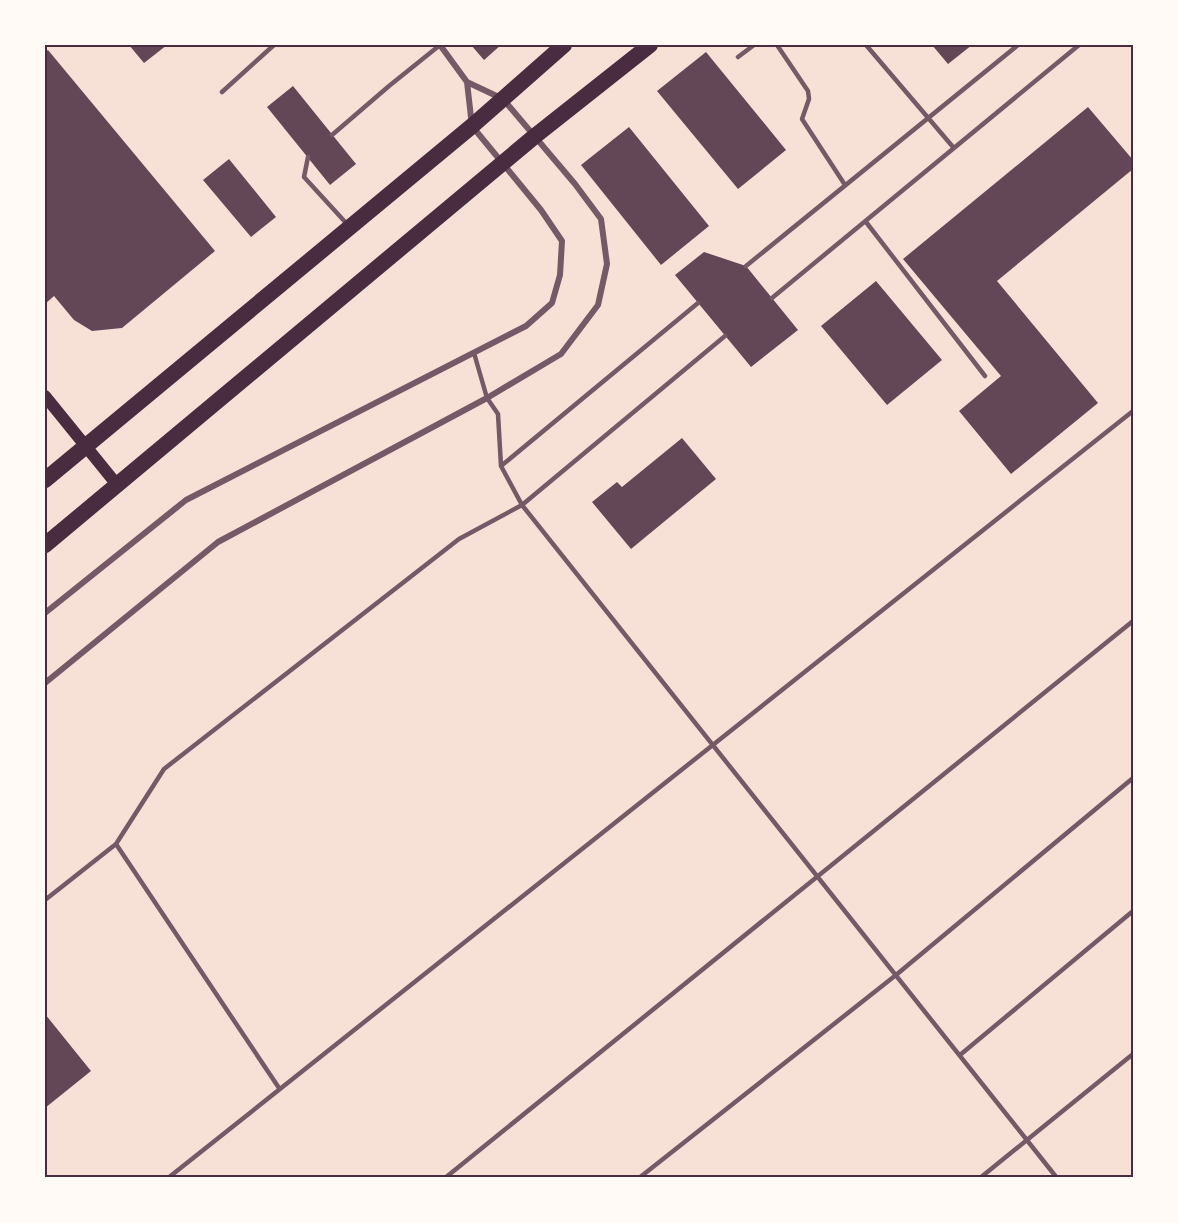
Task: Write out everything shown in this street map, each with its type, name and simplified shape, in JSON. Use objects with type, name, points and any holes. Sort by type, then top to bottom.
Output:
[{"type":"highway","points":[[45,480],[472,126],[564,45]]},
{"type":"highway","points":[[45,544],[118,486],[536,136],[650,45]]},
{"type":"main road","points":[[45,396],[118,486]]},
{"type":"street","points":[[45,683],[218,542],[487,398],[561,354],[598,305],[607,264],[601,219],[536,136],[503,99],[468,82],[440,45]]},
{"type":"street","points":[[45,613],[186,500],[526,326],[552,303],[560,275],[562,241],[541,210],[472,126],[468,82]]},
{"type":"lane","points":[[222,92],[274,45]]},
{"type":"lane","points":[[332,135],[440,45]]},
{"type":"lane","points":[[738,57],[754,45]]},
{"type":"lane","points":[[777,45],[808,91],[809,99],[802,119],[845,185]]},
{"type":"lane","points":[[866,45],[953,147]]},
{"type":"lane","points":[[746,266],[1018,45]]},
{"type":"lane","points":[[772,298],[1079,45]]},
{"type":"lane","points":[[308,157],[304,177],[350,227]]},
{"type":"lane","points":[[866,222],[985,376]]},
{"type":"lane","points":[[501,466],[699,303]]},
{"type":"lane","points":[[45,900],[116,844],[165,769],[459,539],[522,505],[725,336]]},
{"type":"lane","points":[[474,353],[487,398],[498,414],[501,466],[522,505],[1058,1178]]},
{"type":"lane","points":[[168,1178],[1133,411]]},
{"type":"lane","points":[[445,1178],[819,878],[1133,621]]},
{"type":"lane","points":[[639,1178],[896,975],[1133,778]]},
{"type":"lane","points":[[116,844],[279,1088]]},
{"type":"lane","points":[[960,1055],[1133,911]]},
{"type":"lane","points":[[980,1178],[1133,1054]]},
{"type":"building","points":[[129,45],[167,45],[144,63]]},
{"type":"building","points":[[471,45],[501,45],[484,60]]},
{"type":"building","points":[[932,45],[972,45],[948,64]]},
{"type":"building","points":[[48,50],[215,251],[122,328],[92,331],[74,320],[54,296],[45,304],[45,52]]},
{"type":"building","points":[[706,52],[786,150],[738,189],[657,91]]},
{"type":"building","points":[[293,86],[356,164],[330,185],[267,107]]},
{"type":"building","points":[[1088,107],[1133,160],[1133,169],[997,281],[1098,403],[1011,474],[959,411],[1001,376],[903,259]]},
{"type":"building","points":[[629,127],[709,226],[661,265],[581,165]]},
{"type":"building","points":[[229,159],[276,217],[251,237],[203,180]]},
{"type":"building","points":[[704,252],[746,266],[798,330],[751,367],[675,275]]},
{"type":"building","points":[[876,281],[942,360],[887,405],[821,326]]},
{"type":"building","points":[[682,438],[716,479],[631,549],[592,502],[617,482],[622,487]]},
{"type":"building","points":[[45,1014],[91,1071],[45,1108]]}]
